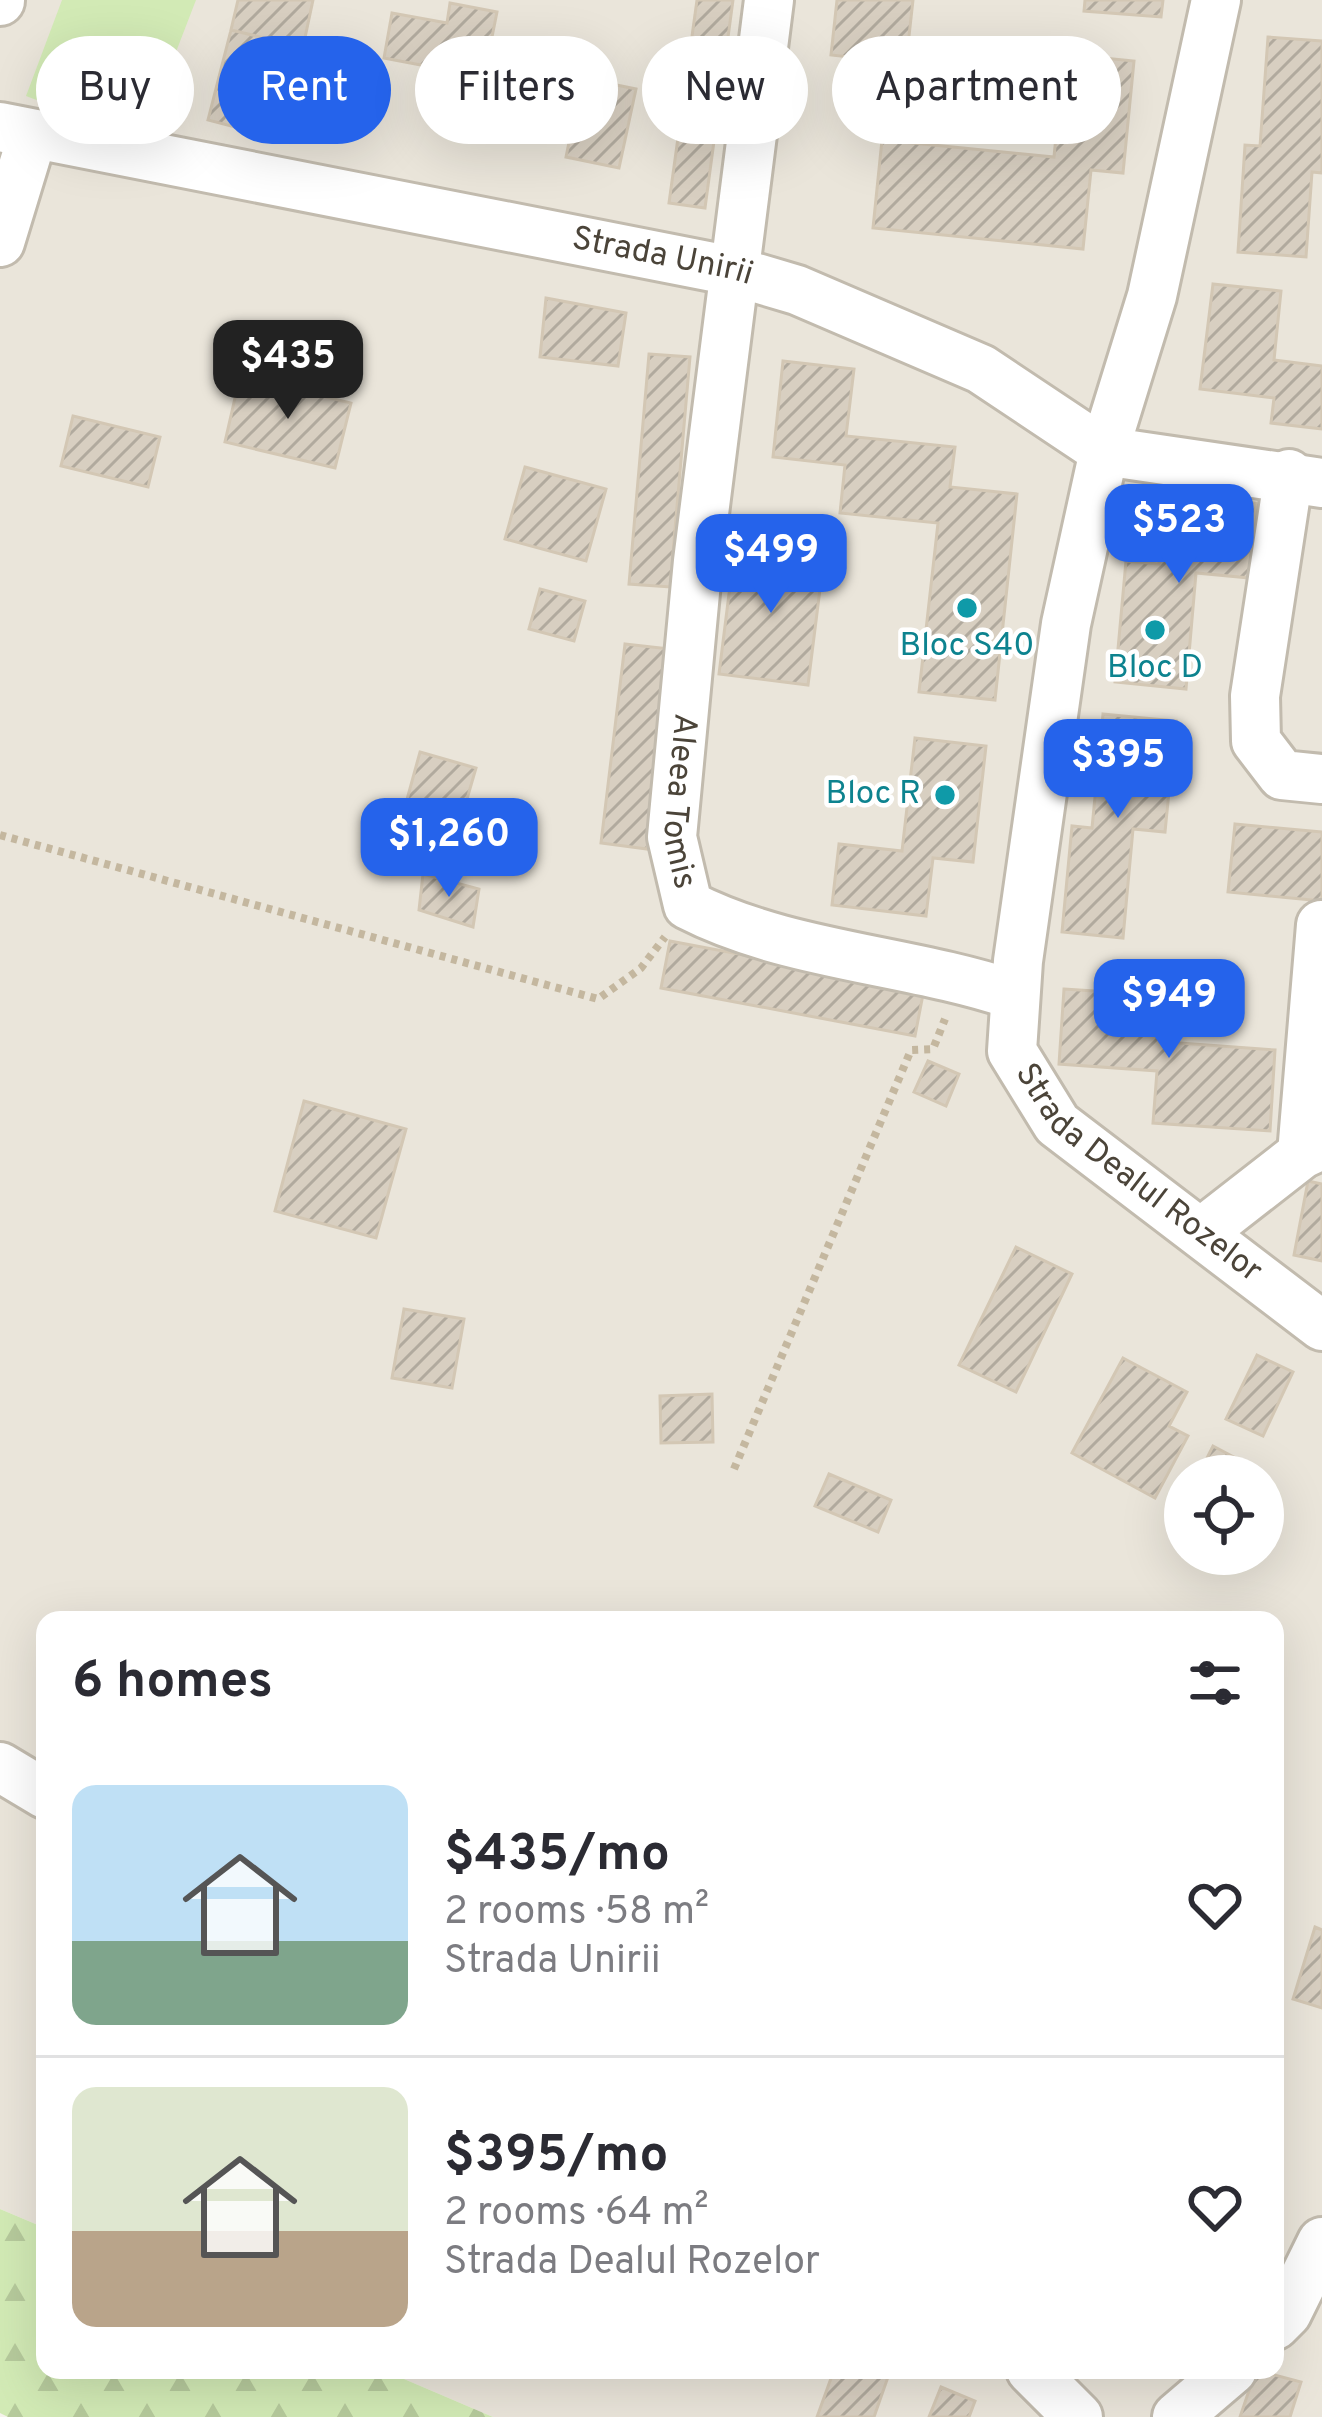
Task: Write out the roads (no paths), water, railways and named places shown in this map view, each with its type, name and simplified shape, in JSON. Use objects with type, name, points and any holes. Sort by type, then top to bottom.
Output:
[{"type":"street","name":"Aleea Tomis","points":[[769,0],[672,837],[688,905],[746,929],[954,974],[1014,995]]},
{"type":"street","name":"Strada Dealul Rozelor","points":[[1216,0],[1152,296],[1104,451],[1066,624],[1014,995],[1012,1051],[1057,1124],[1322,1326]]},
{"type":"street","name":"Strada Unirii","points":[[16,131],[734,271],[797,290],[981,369],[1104,451],[1306,478],[1255,696],[1256,741],[1282,775],[1322,778]]},
{"type":"street","points":[[0,242],[16,131]]},
{"type":"street","points":[[1202,1232],[1312,1149],[1321,925]]},
{"type":"street","points":[[0,1767],[36,1789]]},
{"type":"street","points":[[1284,2315],[1322,2242]]},
{"type":"street","points":[[1040,2379],[1078,2417]]},
{"type":"street","points":[[1177,2417],[1221,2379]]},
{"type":"place","name":"Bloc S40","points":[[967,608]]},
{"type":"place","name":"Bloc D","points":[[1155,630]]},
{"type":"place","name":"Bloc R","points":[[945,795]]}]
